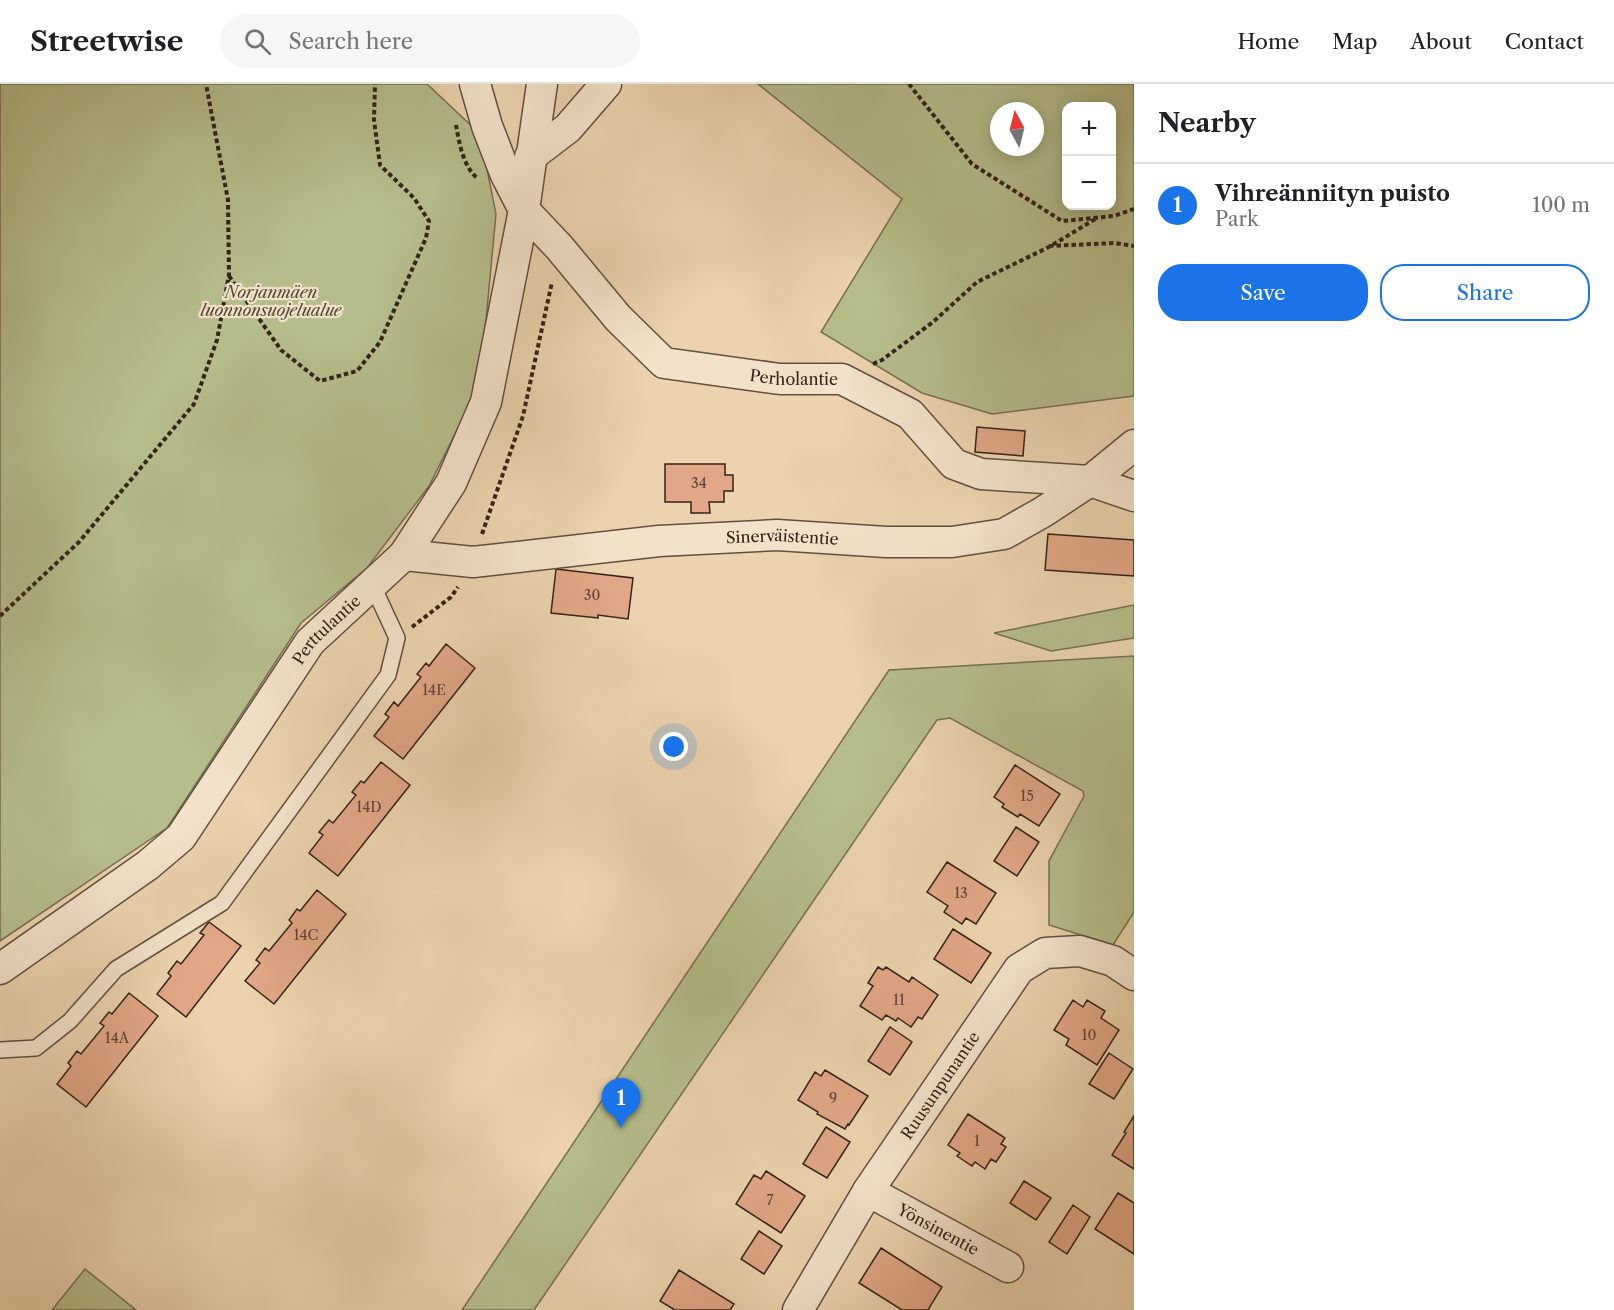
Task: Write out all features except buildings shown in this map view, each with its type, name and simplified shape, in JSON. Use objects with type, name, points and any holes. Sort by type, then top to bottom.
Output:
[{"type":"street","points":[[475,84],[487,126],[506,175],[524,210]]},
{"type":"street","name":"Perttulantie","points":[[0,969],[148,866],[181,837],[310,642],[404,555],[451,483],[486,402],[524,210],[542,84]]},
{"type":"street","points":[[530,157],[568,128],[606,84]]},
{"type":"street","name":"Perholantie","points":[[524,210],[559,247],[618,318],[664,363],[780,379],[842,379],[910,414],[954,464],[981,474],[1090,481],[1134,496]]},
{"type":"street","name":"Sinerväistentie","points":[[404,555],[473,562],[659,541],[777,535],[886,542],[952,542],[1004,534],[1090,481],[1134,446]]},
{"type":"street","name":"Ruusunpunantie","points":[[798,1310],[868,1191],[1019,969],[1045,953],[1080,951],[1113,961],[1134,975]]},
{"type":"street","name":"Yönsinentie","points":[[868,1191],[1008,1267]]},
{"type":"lane","points":[[0,1050],[36,1048],[70,1021],[116,969],[222,903],[388,675],[397,638],[372,584]]},
{"type":"path","points":[[0,616],[79,542],[194,404],[217,340],[229,275],[228,200],[206,84]]},
{"type":"path","points":[[229,275],[281,350],[320,381],[357,371],[380,342],[426,238],[429,221],[414,198],[380,165],[374,120],[375,84]]},
{"type":"path","points":[[909,84],[972,164],[1062,221],[1114,216],[1134,209]]},
{"type":"path","points":[[842,379],[882,360],[933,322],[977,282],[1049,247],[1097,218]]},
{"type":"path","points":[[1049,247],[1115,243],[1134,246]]},
{"type":"path","points":[[397,638],[452,597],[473,562],[523,416],[559,247]]},
{"type":"green space","name":"Norjanmäen luonnonsuojelualue","points":[[0,84],[427,84],[480,134],[496,214],[480,384],[429,486],[367,568],[301,623],[167,828],[0,941]]},
{"type":"green space","points":[[758,84],[1134,84],[1134,396],[992,414],[922,393],[821,332],[902,199]]},
{"type":"green space","points":[[1134,605],[1134,638],[1051,651],[994,633]]},
{"type":"green space","points":[[1134,656],[1134,912],[1113,945],[1049,925],[1049,861],[1084,796],[1083,791],[950,718],[937,720],[534,1310],[462,1310],[889,670]]},
{"type":"green space","points":[[85,1269],[136,1310],[52,1310]]},
{"type":"place","name":"Vihreänniityn puisto","points":[[621,1128]]}]
